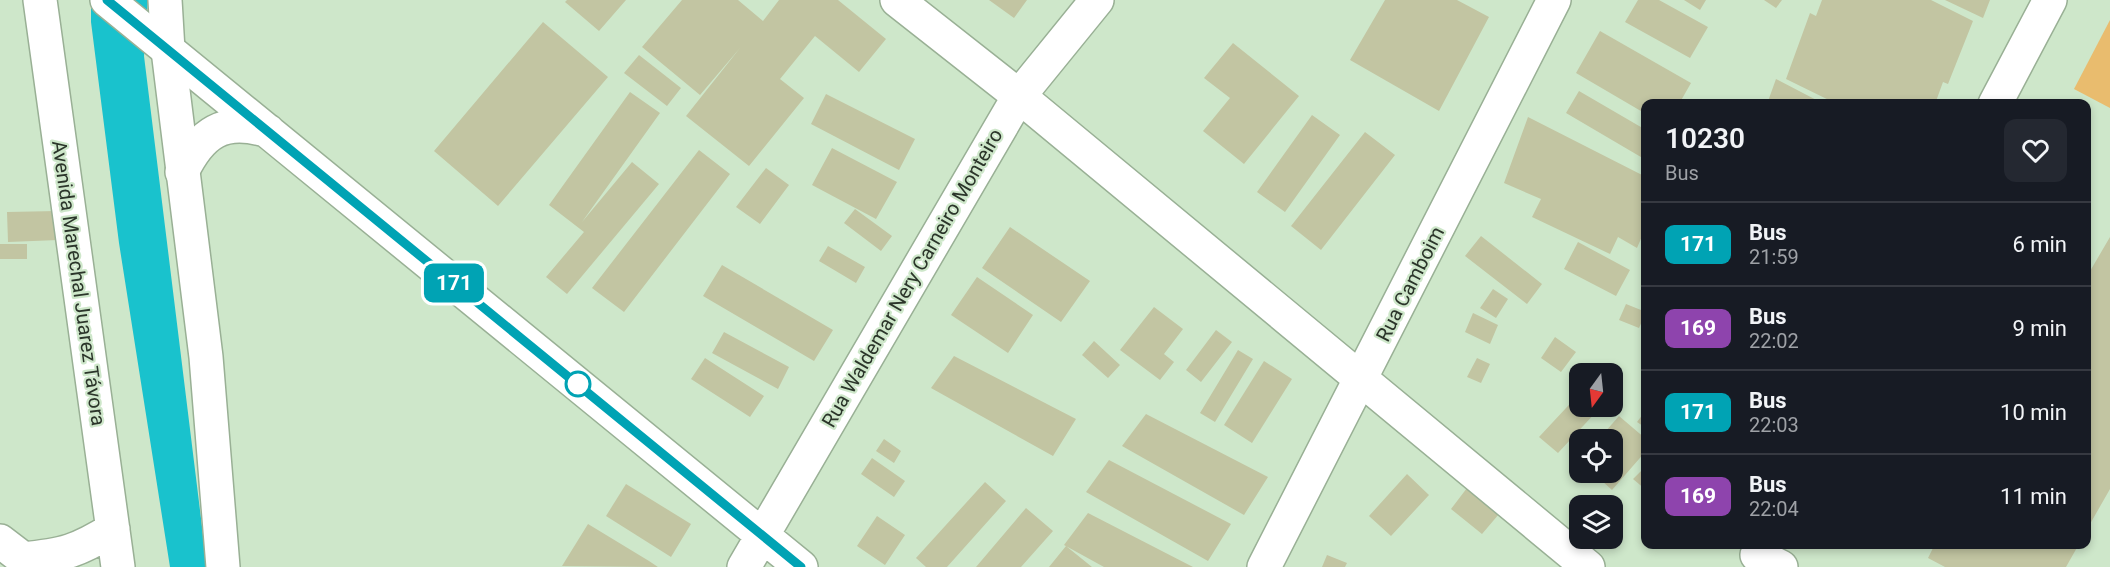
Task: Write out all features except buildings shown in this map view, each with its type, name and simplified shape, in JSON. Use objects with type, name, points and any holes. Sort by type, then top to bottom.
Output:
[{"type":"street","name":"Avenida Marechal Juarez Távora","points":[[40,0],[118,567]]},
{"type":"street","points":[[107,0],[801,567]]},
{"type":"street","points":[[165,0],[158,42],[182,172],[206,357],[223,567]]},
{"type":"street","points":[[897,0],[1019,96],[1588,567]]},
{"type":"street","name":"Rua Waldemar Nery Carneiro Monteiro","points":[[744,567],[1019,96],[1097,0]]},
{"type":"street","name":"Rua Camboim","points":[[1264,567],[1554,0]]},
{"type":"street","points":[[1998,99],[2050,0]]},
{"type":"street","points":[[182,172],[198,144],[217,131],[243,125],[268,131]]},
{"type":"street","points":[[19,556],[59,555],[95,540],[114,528]]},
{"type":"shaded area","points":[[2110,20],[2110,108],[2074,89]]},
{"type":"water","points":[[91,0],[148,0],[144,56],[207,567],[170,567],[119,243],[91,22]]},
{"type":"bus line","name":"171","points":[[107,0],[801,567]]}]
